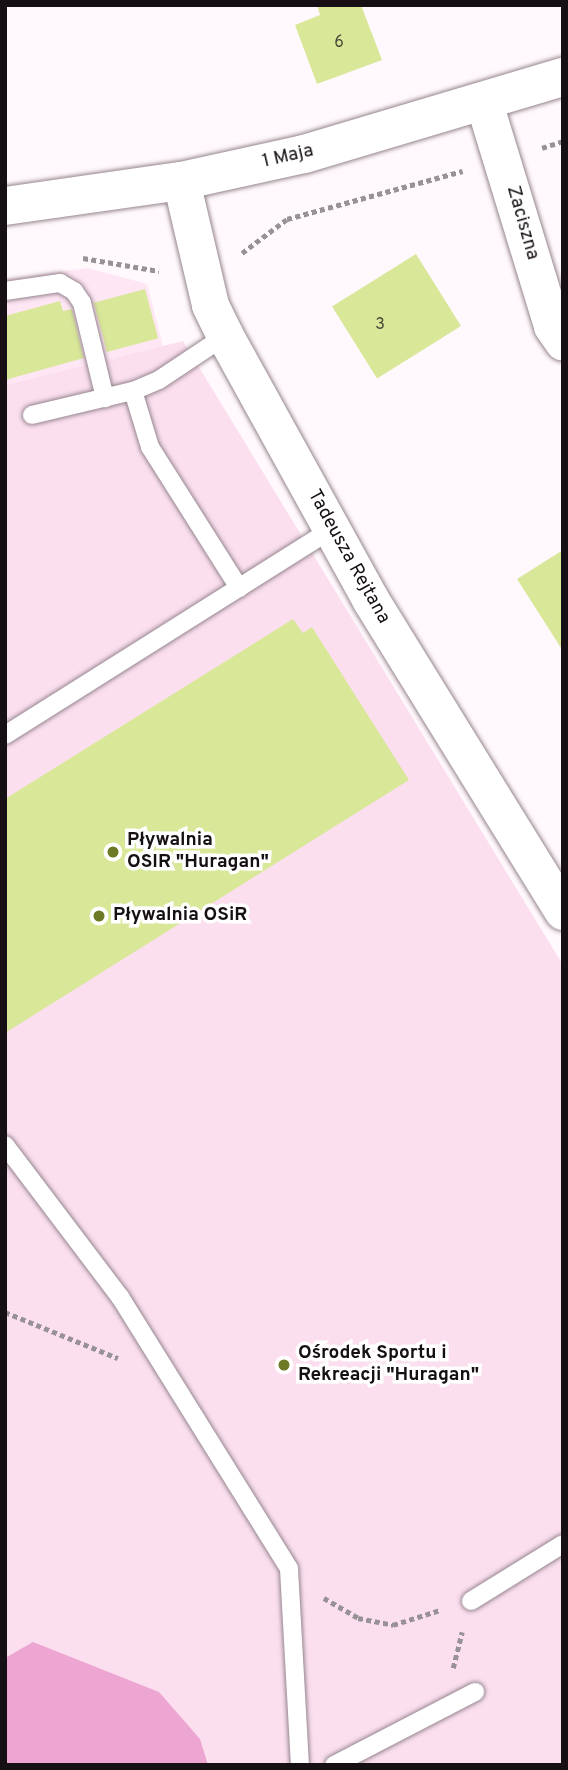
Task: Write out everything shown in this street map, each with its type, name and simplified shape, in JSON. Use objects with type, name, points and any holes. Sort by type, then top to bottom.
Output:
[{"type":"main road","name":"1 Maja","points":[[5,206],[181,181],[304,154],[484,103],[563,77]]},
{"type":"street","name":"Zaciszna","points":[[484,103],[504,160],[552,326],[563,342]]},
{"type":"street","name":"Tadeusza Rejtana","points":[[181,181],[210,305],[225,336],[334,528],[370,599],[563,911]]},
{"type":"lane","points":[[5,290],[60,284],[74,291],[82,303],[104,398]]},
{"type":"lane","points":[[32,415],[133,391],[159,380],[225,336]]},
{"type":"lane","points":[[133,391],[150,447],[239,588]]},
{"type":"lane","points":[[5,735],[334,528]]},
{"type":"lane","points":[[5,1145],[120,1297],[289,1569],[300,1765]]},
{"type":"lane","points":[[471,1601],[563,1544]]},
{"type":"lane","points":[[334,1765],[475,1692]]},
{"type":"path","points":[[230,256],[242,253],[287,219],[504,160],[563,141]]},
{"type":"path","points":[[5,1312],[171,1379]]},
{"type":"path","points":[[289,1569],[333,1605],[358,1618],[393,1625],[471,1601]]},
{"type":"path","points":[[442,1709],[471,1601]]},
{"type":"shaded area","points":[[88,268],[147,284],[163,346],[5,385],[5,279]]},
{"type":"shaded area","name":"Ośrodek Sportu i Rekreacji \"Huragan\"","points":[[183,341],[563,965],[563,1765],[5,1765],[5,385]]},
{"type":"shaded area","points":[[33,1642],[159,1692],[200,1739],[208,1765],[5,1765],[5,1658]]},
{"type":"building","points":[[317,5],[361,5],[382,60],[317,84],[295,25],[320,15]]},
{"type":"building","points":[[416,254],[461,326],[377,379],[332,306]]},
{"type":"building","points":[[145,289],[158,338],[107,352],[94,303]]},
{"type":"building","points":[[60,301],[63,311],[72,309],[84,358],[5,380],[5,316]]},
{"type":"building","points":[[563,550],[563,651],[517,579]]},
{"type":"building","name":"Pływalnia OSiR","points":[[293,619],[303,633],[312,627],[409,780],[5,1033],[5,799]]},
{"type":"place","name":"Pływalnia OSIR \"Huragan\"","points":[[113,852]]},
{"type":"place","name":"Pływalnia OSiR","points":[[99,916]]},
{"type":"place","name":"Ośrodek Sportu i Rekreacji \"Huragan\"","points":[[284,1365]]}]
